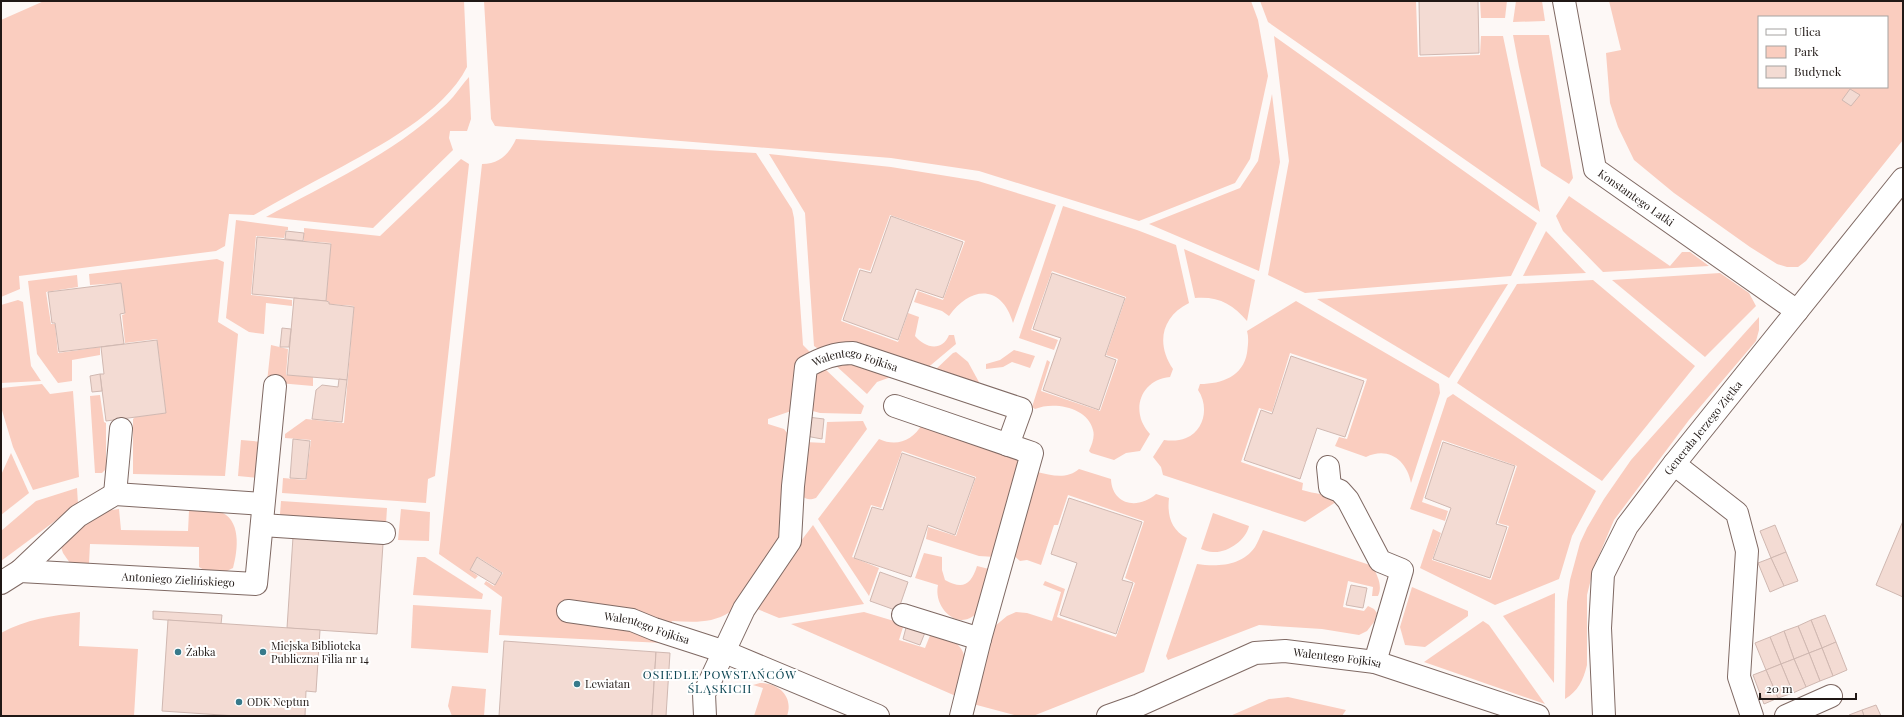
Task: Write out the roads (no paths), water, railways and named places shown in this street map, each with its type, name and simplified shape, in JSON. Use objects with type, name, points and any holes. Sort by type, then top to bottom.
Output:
[{"type":"street","name":"Konstantego Latki","points":[[1564,1],[1596,169],[1797,311]]},
{"type":"street","name":"Generała Jerzego Ziętka","points":[[1604,716],[1600,628],[1603,574],[1627,526],[1674,464],[1903,179]]},
{"type":"street","name":"Walentego Fojkisa","points":[[725,652],[744,609],[790,542],[793,486],[806,367],[822,358],[838,353],[853,353],[1021,409],[1008,445]]},
{"type":"street","name":"Antoniego Zielińskiego","points":[[20,571],[256,584],[275,386]]},
{"type":"street","points":[[895,406],[1032,454],[980,639],[961,716]]},
{"type":"street","points":[[115,494],[121,429]]},
{"type":"street","points":[[1674,464],[1737,513],[1746,550],[1739,676],[1752,716]]},
{"type":"street","points":[[1328,467],[1330,487],[1340,491],[1348,500],[1380,561],[1402,570],[1375,662]]},
{"type":"street","points":[[1,583],[20,571],[78,516],[115,494],[263,514],[384,533]]},
{"type":"street","name":"Walentego Fojkisa","points":[[568,611],[632,620],[654,629],[725,652],[878,716]]},
{"type":"street","points":[[903,615],[980,639]]},
{"type":"street","points":[[705,716],[704,694],[725,652]]},
{"type":"street","name":"Walentego Fojkisa","points":[[1108,716],[1141,710],[1255,653],[1285,652],[1375,662],[1538,716]]},
{"type":"street","points":[[1786,716],[1831,696]]},
{"type":"place","name":"Żabka","points":[[178,652]]},
{"type":"place","name":"Miejska Biblioteka Publiczna Filia nr 14","points":[[263,652]]},
{"type":"place","name":"Lewiatan","points":[[577,684]]},
{"type":"place","name":"ODK Neptun","points":[[239,702]]},
{"type":"district","name":"OSIEDLE POWSTAŃCÓW ŚLĄSKICH","points":[[720,682]]}]
